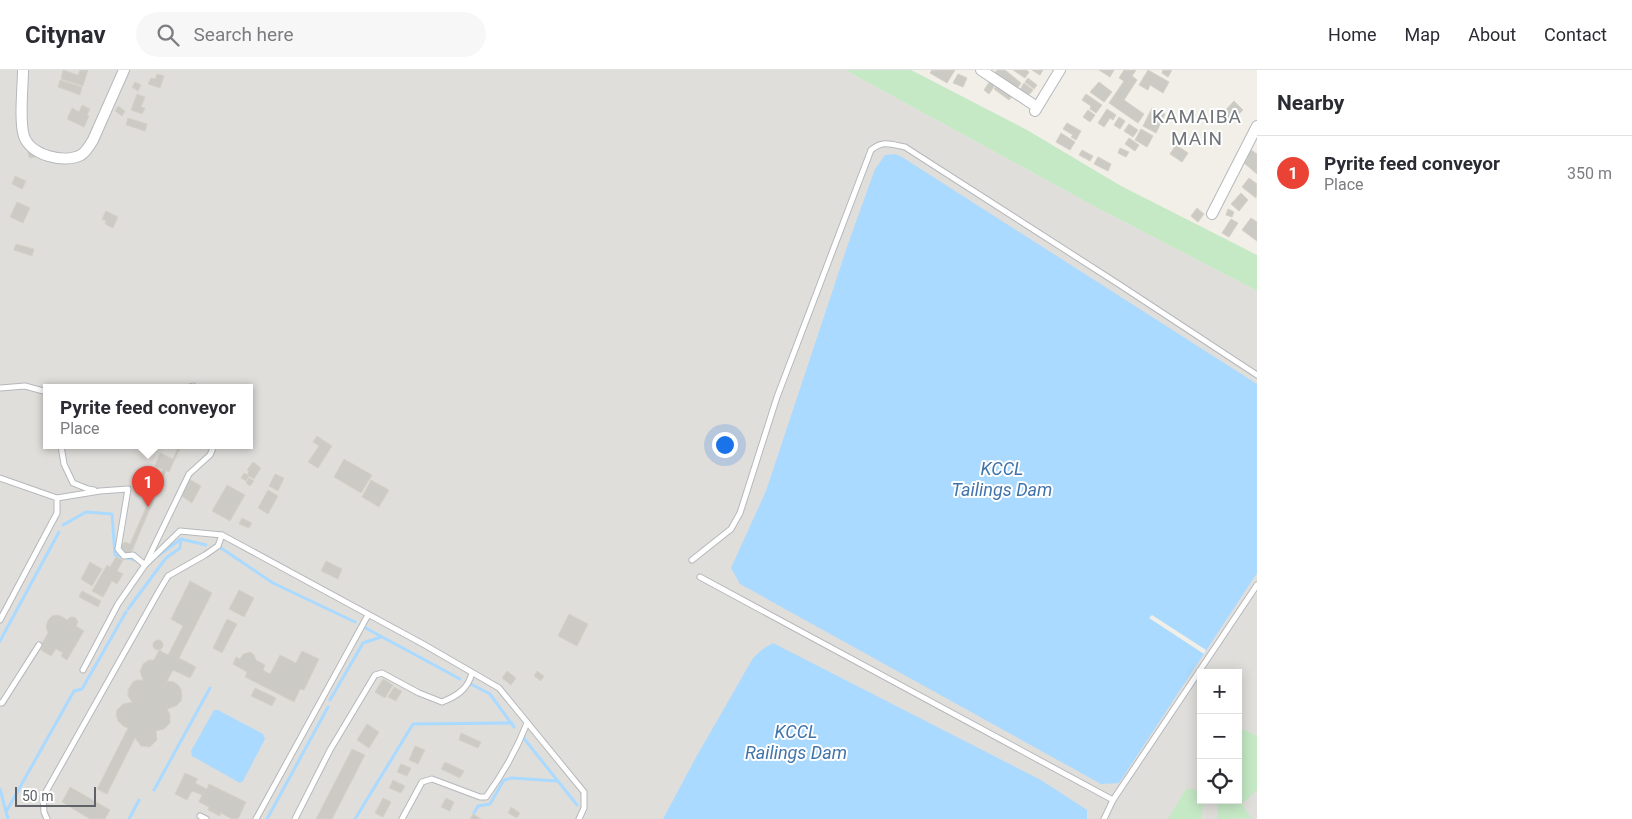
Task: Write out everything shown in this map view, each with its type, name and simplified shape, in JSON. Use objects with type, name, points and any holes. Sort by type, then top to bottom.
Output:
[{"type":"street","points":[[23,70],[22,128],[26,142],[44,154],[64,158],[81,154],[87,149],[93,140],[124,70]]},
{"type":"street","points":[[981,70],[1036,109],[1060,70]]},
{"type":"street","points":[[1212,214],[1257,126]]},
{"type":"lane","points":[[692,560],[731,529],[740,513],[777,397],[811,306],[871,150],[878,144],[905,147],[1257,375]]},
{"type":"lane","points":[[0,388],[25,386],[43,391]]},
{"type":"lane","points":[[62,449],[64,464],[73,483],[100,491]]},
{"type":"lane","points":[[83,670],[118,604],[145,565],[189,474],[210,455],[213,449]]},
{"type":"lane","points":[[0,478],[57,498],[100,491],[128,489],[118,549],[124,556],[133,555],[145,565]]},
{"type":"lane","points":[[0,620],[57,513],[57,498]]},
{"type":"lane","points":[[145,565],[180,531],[222,535],[499,688],[584,792],[584,808],[579,819]]},
{"type":"lane","points":[[47,819],[44,812],[43,797],[168,576],[218,546],[222,535]]},
{"type":"lane","points":[[700,577],[1113,800]]},
{"type":"lane","points":[[1104,819],[1113,800],[1257,584]]},
{"type":"lane","points":[[256,819],[368,615]]},
{"type":"lane","points":[[0,703],[2,703],[39,645]]},
{"type":"lane","points":[[295,819],[330,750],[360,703],[375,675],[382,673],[419,693],[442,702],[454,697],[464,689],[469,683],[472,673]]},
{"type":"lane","points":[[402,819],[422,782],[432,779],[480,797],[486,797],[522,736],[527,723]]},
{"type":"lane","points":[[200,816],[206,819]]},
{"type":"shaded area","points":[[0,70],[845,70],[1092,205],[1257,291],[1257,819],[0,819]]},
{"type":"green space","points":[[845,70],[911,70],[1027,130],[1121,186],[1257,255],[1257,291],[1092,205]]},
{"type":"green space","points":[[1242,729],[1257,736],[1257,790],[1242,804]]},
{"type":"green space","points":[[1186,789],[1197,791],[1197,804],[1203,804],[1201,819],[1168,819]]},
{"type":"green space","points":[[1218,804],[1242,804],[1251,818],[1217,819]]},
{"type":"water","name":"KCCL Tailings Dam","points":[[895,154],[1257,384],[1257,573],[1119,783],[1101,784],[740,584],[731,568],[766,491],[848,244],[875,169],[885,155]]},
{"type":"water","name":"KCCL Railings Dam","points":[[773,643],[1041,780],[1087,810],[1087,819],[663,819],[753,658]]},
{"type":"water","points":[[214,710],[218,710],[263,734],[265,739],[243,781],[240,783],[192,756],[191,751]]},
{"type":"pier","points":[[1152,615],[1206,650],[1204,654],[1149,618]]},
{"type":"building","points":[[63,70],[78,75],[80,70],[88,70],[83,86],[61,79]]},
{"type":"building","points":[[932,70],[955,70],[947,83],[930,73]]},
{"type":"building","points":[[997,70],[1005,70],[1021,83],[1017,89],[994,74]]},
{"type":"building","points":[[1013,70],[1026,70],[1029,72],[1025,78]]},
{"type":"building","points":[[1032,70],[1043,70],[1040,75]]},
{"type":"building","points":[[1099,70],[1114,70],[1110,77]]},
{"type":"building","points":[[1124,70],[1136,70],[1132,76],[1137,80],[1124,100],[1144,114],[1138,123],[1109,103],[1124,81],[1119,78]]},
{"type":"building","points":[[1148,70],[1169,82],[1163,93],[1150,85],[1148,90],[1139,85]]},
{"type":"building","points":[[1163,70],[1172,70],[1168,77],[1162,73]]},
{"type":"building","points":[[157,74],[164,76],[160,88],[148,84],[151,78],[155,79]]},
{"type":"building","points":[[958,74],[967,78],[963,87],[953,83]]},
{"type":"building","points":[[992,78],[997,82],[989,94],[984,90]]},
{"type":"building","points":[[1028,78],[1037,85],[1034,89],[1025,82]]},
{"type":"building","points":[[60,80],[82,87],[80,95],[58,87]]},
{"type":"building","points":[[135,82],[141,85],[138,91],[132,87]]},
{"type":"building","points":[[1099,82],[1112,92],[1104,102],[1090,92]]},
{"type":"building","points":[[999,83],[1014,93],[1009,100],[994,89]]},
{"type":"building","points":[[1024,83],[1033,90],[1027,97],[1019,91]]},
{"type":"building","points":[[137,94],[145,97],[141,107],[145,108],[142,114],[131,110]]},
{"type":"building","points":[[1086,94],[1102,105],[1096,113],[1090,109],[1091,106],[1082,100]]},
{"type":"building","points":[[1234,101],[1243,110],[1231,122],[1230,120],[1226,124],[1220,118]]},
{"type":"building","points":[[82,105],[90,109],[84,127],[67,119],[72,108],[79,112]]},
{"type":"building","points":[[118,106],[125,111],[122,116],[115,111]]},
{"type":"building","points":[[1152,108],[1165,114],[1156,133],[1143,126]]},
{"type":"building","points":[[1107,109],[1116,115],[1113,120],[1110,118],[1104,127],[1098,123]]},
{"type":"building","points":[[1088,110],[1095,115],[1090,122],[1083,117]]},
{"type":"building","points":[[1119,117],[1125,121],[1120,129],[1114,125]]},
{"type":"building","points":[[128,118],[147,124],[145,131],[126,125]]},
{"type":"building","points":[[1067,123],[1081,131],[1076,140],[1071,137],[1073,135],[1063,129]]},
{"type":"building","points":[[1129,124],[1138,130],[1133,137],[1124,131]]},
{"type":"building","points":[[1141,129],[1153,136],[1147,147],[1135,140]]},
{"type":"building","points":[[1061,133],[1075,142],[1070,150],[1056,142]]},
{"type":"building","points":[[1129,138],[1139,145],[1135,151],[1125,144]]},
{"type":"building","points":[[1176,145],[1188,153],[1182,162],[1170,154]]},
{"type":"building","points":[[1120,148],[1129,152],[1126,157],[1118,153]]},
{"type":"building","points":[[1082,150],[1093,156],[1090,161],[1079,155]]},
{"type":"building","points":[[1251,150],[1257,154],[1257,174],[1244,163]]},
{"type":"building","points":[[29,151],[36,154],[35,157],[29,157]]},
{"type":"building","points":[[1098,157],[1111,164],[1108,171],[1094,164]]},
{"type":"building","points":[[15,176],[26,181],[22,189],[12,184]]},
{"type":"building","points":[[1249,178],[1257,184],[1256,198],[1242,187]]},
{"type":"building","points":[[1241,193],[1248,200],[1239,211],[1231,204]]},
{"type":"building","points":[[17,202],[30,208],[23,223],[10,217]]},
{"type":"building","points":[[1197,208],[1204,214],[1198,222],[1191,216]]},
{"type":"building","points":[[1228,209],[1234,212],[1232,217],[1226,215]]},
{"type":"building","points":[[106,211],[118,217],[113,228],[105,224],[106,221],[102,219]]},
{"type":"building","points":[[1251,218],[1257,222],[1257,241],[1242,230]]},
{"type":"building","points":[[1231,219],[1238,223],[1229,237],[1222,233]]},
{"type":"building","points":[[16,244],[34,249],[32,256],[14,250]]},
{"type":"building","points":[[317,436],[332,446],[318,468],[308,462],[319,446],[313,442]]},
{"type":"building","points":[[178,449],[180,449],[169,472],[166,471],[132,551],[126,554],[120,549],[121,545],[125,542],[130,544],[163,469],[155,466],[160,453],[173,459]]},
{"type":"building","points":[[344,459],[372,475],[361,493],[334,477]]},
{"type":"building","points":[[253,462],[261,468],[254,479],[247,475],[249,471],[247,470]]},
{"type":"building","points":[[244,473],[249,476],[246,481],[241,478]]},
{"type":"building","points":[[275,474],[284,478],[278,491],[269,486]]},
{"type":"building","points":[[249,478],[254,481],[250,486],[246,483]]},
{"type":"building","points":[[189,479],[201,486],[192,503],[180,495]]},
{"type":"building","points":[[371,480],[389,490],[379,507],[362,497]]},
{"type":"building","points":[[227,485],[245,495],[230,521],[212,511]]},
{"type":"building","points":[[268,490],[278,496],[268,514],[258,508]]},
{"type":"building","points":[[242,518],[252,523],[249,528],[239,524]]},
{"type":"building","points":[[116,557],[123,560],[117,571],[123,574],[117,584],[112,581],[103,597],[92,591],[107,565],[110,567]]},
{"type":"building","points":[[326,561],[342,569],[338,579],[321,571]]},
{"type":"building","points":[[90,562],[102,569],[92,586],[81,579]]},
{"type":"building","points":[[190,581],[212,593],[179,658],[196,667],[190,678],[173,670],[167,681],[178,685],[182,696],[181,701],[176,706],[167,709],[170,714],[170,723],[164,729],[156,731],[157,740],[150,747],[141,746],[135,738],[107,794],[97,789],[128,728],[118,721],[117,710],[123,704],[132,702],[128,696],[128,690],[133,682],[143,680],[140,671],[143,664],[149,660],[154,660],[159,650],[168,655],[183,626],[171,619]]},
{"type":"building","points":[[239,590],[254,598],[244,617],[229,609]]},
{"type":"building","points":[[82,591],[101,601],[98,607],[79,597]]},
{"type":"building","points":[[569,614],[588,624],[577,646],[558,636]]},
{"type":"building","points":[[58,615],[67,620],[70,617],[75,617],[78,622],[76,626],[84,631],[67,660],[61,656],[63,653],[56,649],[51,656],[41,650],[43,647],[41,645],[48,633],[46,627],[48,620],[52,616]]},
{"type":"building","points":[[227,619],[237,624],[222,653],[213,648]]},
{"type":"building","points":[[156,640],[160,640],[163,645],[162,649],[156,650],[153,647],[153,643]]},
{"type":"building","points":[[302,651],[319,659],[304,690],[300,689],[294,702],[245,677],[247,672],[233,664],[236,657],[240,659],[243,654],[250,652],[256,660],[265,665],[263,670],[270,674],[280,655],[296,663]]},
{"type":"building","points":[[507,671],[516,678],[511,685],[502,678]]},
{"type":"building","points":[[537,671],[544,676],[541,681],[534,676]]},
{"type":"building","points":[[383,679],[393,685],[385,698],[375,692]]},
{"type":"building","points":[[394,687],[402,691],[396,701],[388,697]]},
{"type":"building","points":[[255,688],[276,698],[272,706],[251,696]]},
{"type":"building","points":[[367,724],[379,732],[369,748],[357,740]]},
{"type":"building","points":[[461,733],[481,742],[478,748],[459,740]]},
{"type":"building","points":[[415,746],[425,750],[418,764],[409,760]]},
{"type":"building","points":[[352,749],[365,755],[332,819],[316,819]]},
{"type":"building","points":[[445,762],[464,771],[460,778],[441,769]]},
{"type":"building","points":[[401,764],[411,768],[407,776],[397,772]]},
{"type":"building","points":[[185,773],[198,779],[195,783],[207,789],[209,784],[246,802],[238,819],[232,819],[221,813],[220,816],[208,810],[209,807],[199,802],[202,795],[192,791],[187,800],[175,794]]},
{"type":"building","points":[[393,780],[405,786],[401,793],[389,788]]},
{"type":"building","points":[[70,787],[110,810],[105,819],[90,819],[62,802]]},
{"type":"building","points":[[383,798],[391,802],[383,817],[375,813]]},
{"type":"building","points":[[446,798],[454,802],[450,811],[441,807]]},
{"type":"building","points":[[511,807],[520,813],[517,818],[508,813]]},
{"type":"building","points":[[473,814],[481,819],[470,819]]},
{"type":"waterway","points":[[63,525],[86,512],[112,514],[115,555],[136,560]]},
{"type":"waterway","points":[[0,641],[59,532]]},
{"type":"waterway","points":[[155,558],[181,539],[206,545]]},
{"type":"waterway","points":[[128,609],[166,558],[180,548],[181,539]]},
{"type":"waterway","points":[[218,546],[273,583],[355,622]]},
{"type":"waterway","points":[[6,812],[74,691],[82,689],[126,612]]},
{"type":"waterway","points":[[362,626],[460,679]]},
{"type":"waterway","points":[[330,700],[363,643],[381,637]]},
{"type":"waterway","points":[[469,683],[490,694],[514,727]]},
{"type":"waterway","points":[[154,790],[210,688]]},
{"type":"waterway","points":[[267,819],[328,707]]},
{"type":"waterway","points":[[355,819],[413,724],[512,723]]},
{"type":"waterway","points":[[522,736],[577,805]]},
{"type":"waterway","points":[[474,813],[478,806],[490,804],[504,780],[512,778],[557,781]]},
{"type":"waterway","points":[[0,789],[8,819]]},
{"type":"waterway","points":[[129,819],[139,800]]},
{"type":"place","name":"Pyrite feed conveyor","points":[[148,507]]},
{"type":"district","name":"KAMAIBA MAIN","points":[[1197,127]]}]
